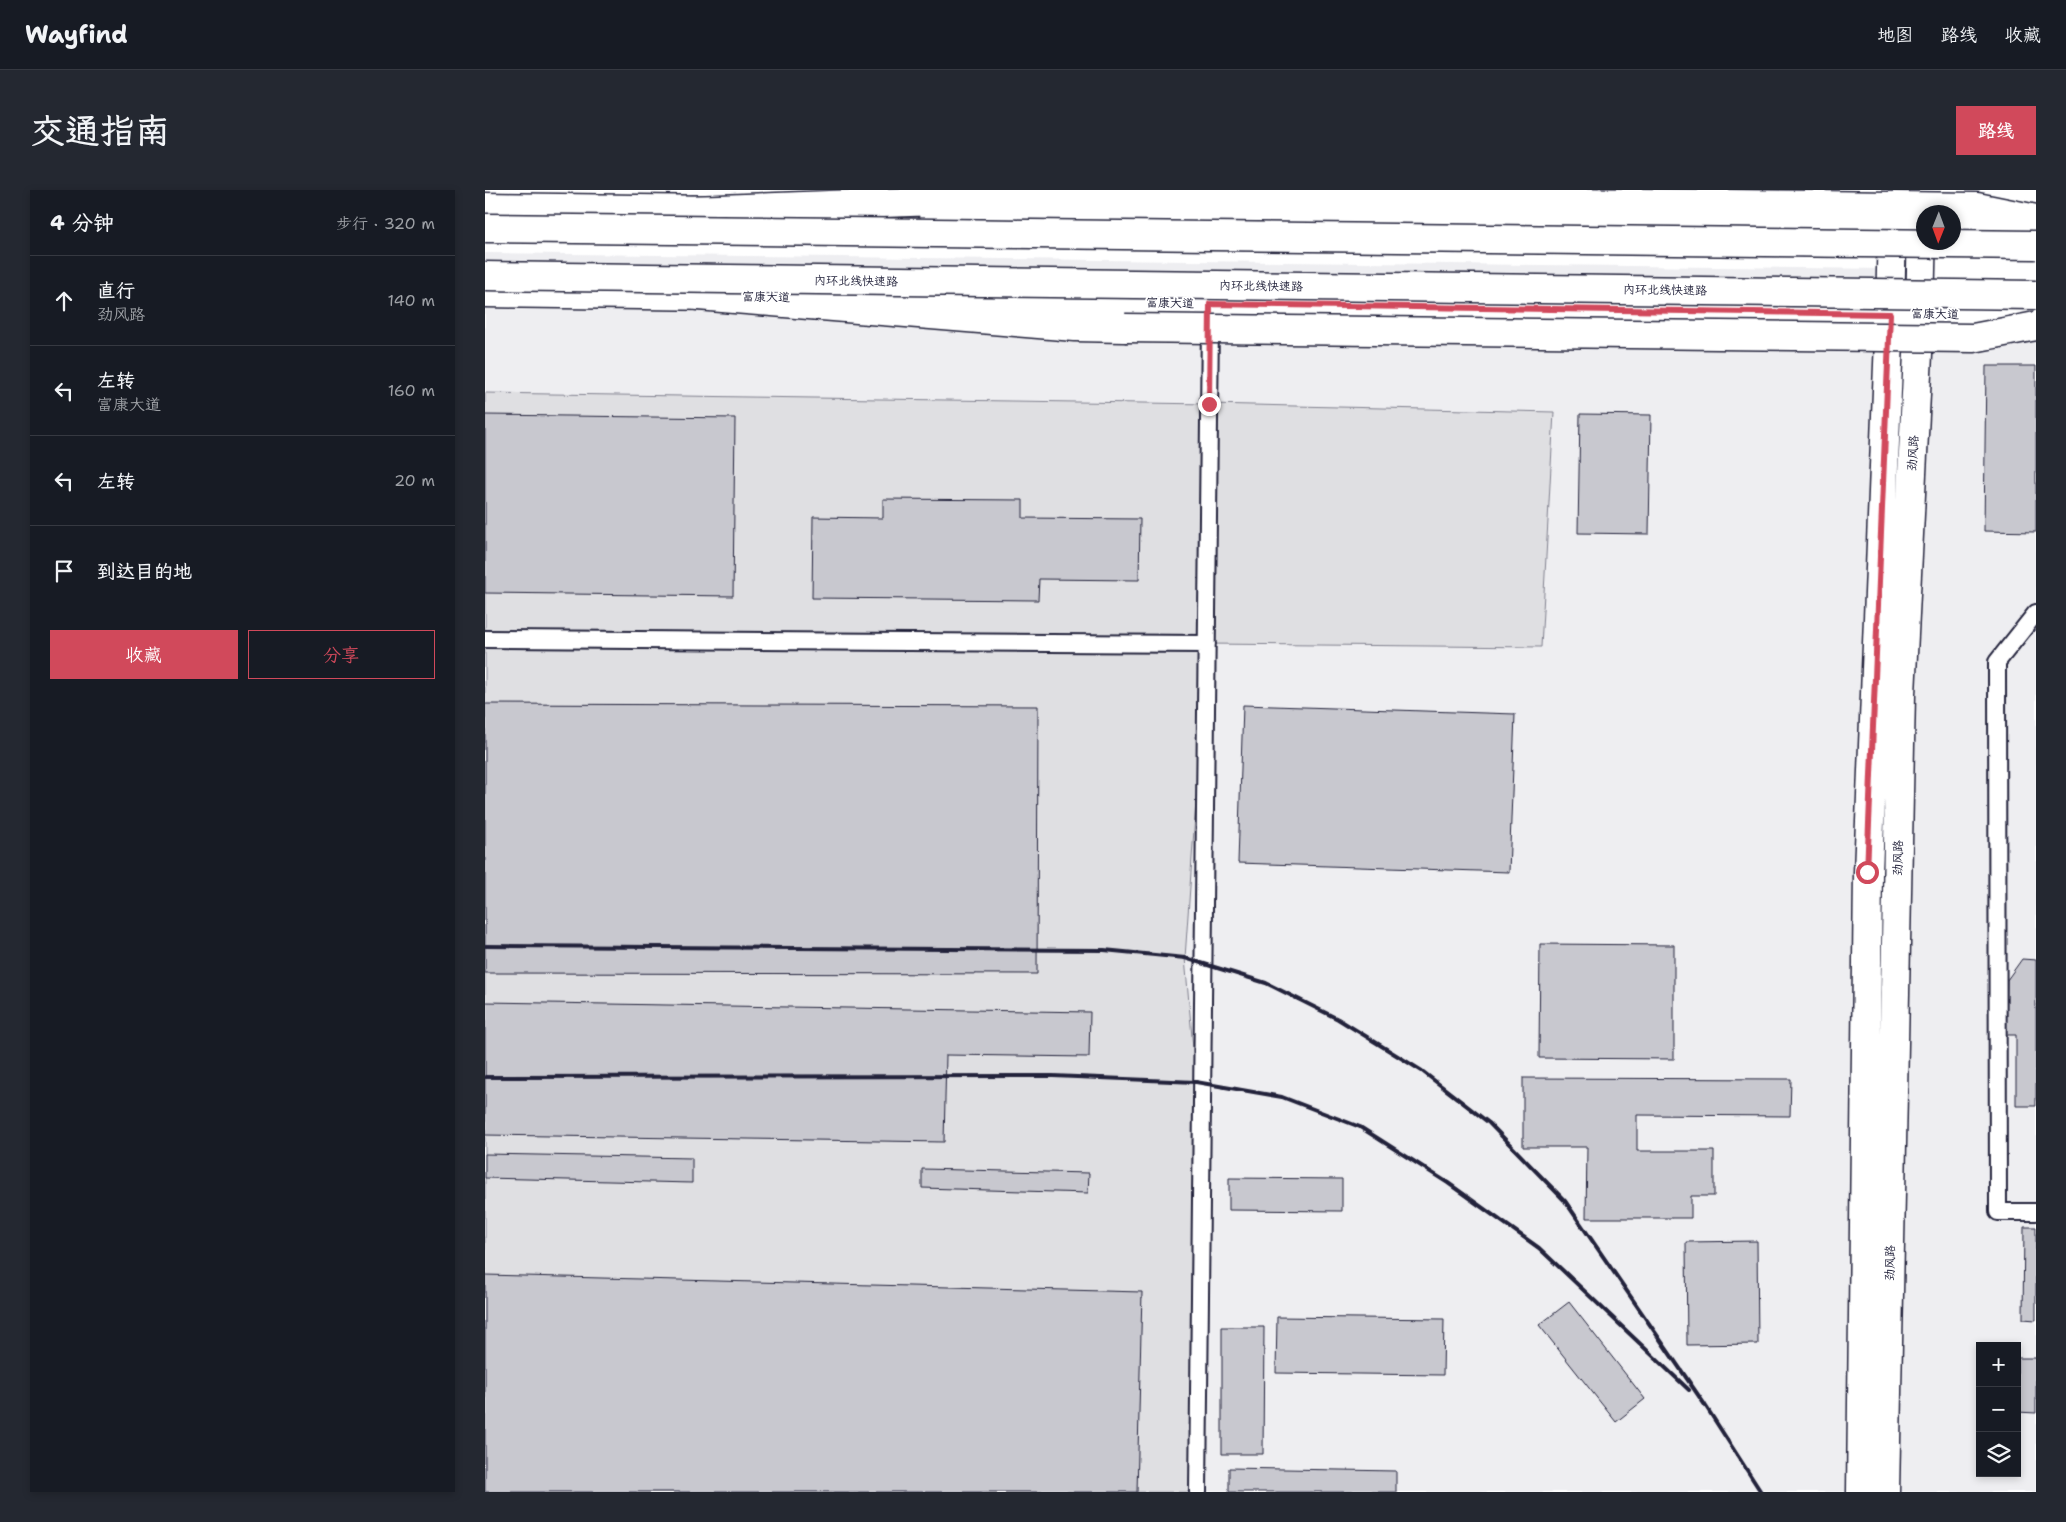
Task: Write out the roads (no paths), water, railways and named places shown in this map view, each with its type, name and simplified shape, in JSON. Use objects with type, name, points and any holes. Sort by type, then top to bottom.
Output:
[{"type":"main road","points":[[693,210],[1068,196],[1977,207],[2036,219]]},
{"type":"main road","points":[[485,207],[1916,225]]},
{"type":"main road","points":[[1861,1492],[1867,872],[1892,225]]},
{"type":"main road","points":[[1961,225],[2036,226]]},
{"type":"main road","points":[[485,228],[2036,245]]},
{"type":"main road","name":"劲风路","points":[[1885,1492],[1901,694],[1922,250]]},
{"type":"main road","name":"内环北线快速路","points":[[485,276],[2036,295]]},
{"type":"main road","name":"富康大道","points":[[485,292],[2036,315]]},
{"type":"main road","points":[[698,296],[1075,327],[1973,338],[2036,326]]},
{"type":"lane","points":[[1198,1492],[1210,304]]},
{"type":"lane","points":[[2036,613],[1997,662],[1997,672],[1998,1212],[2036,1212]]},
{"type":"lane","points":[[485,639],[1207,644]]},
{"type":"railway","points":[[485,946],[1104,950],[1185,958],[1266,983],[1338,1019],[1422,1071],[1489,1123],[1565,1201],[1705,1405],[1761,1492]]},
{"type":"railway","points":[[485,1077],[1053,1076],[1196,1082],[1282,1097],[1360,1127],[1448,1183],[1539,1248],[1689,1390]]}]
